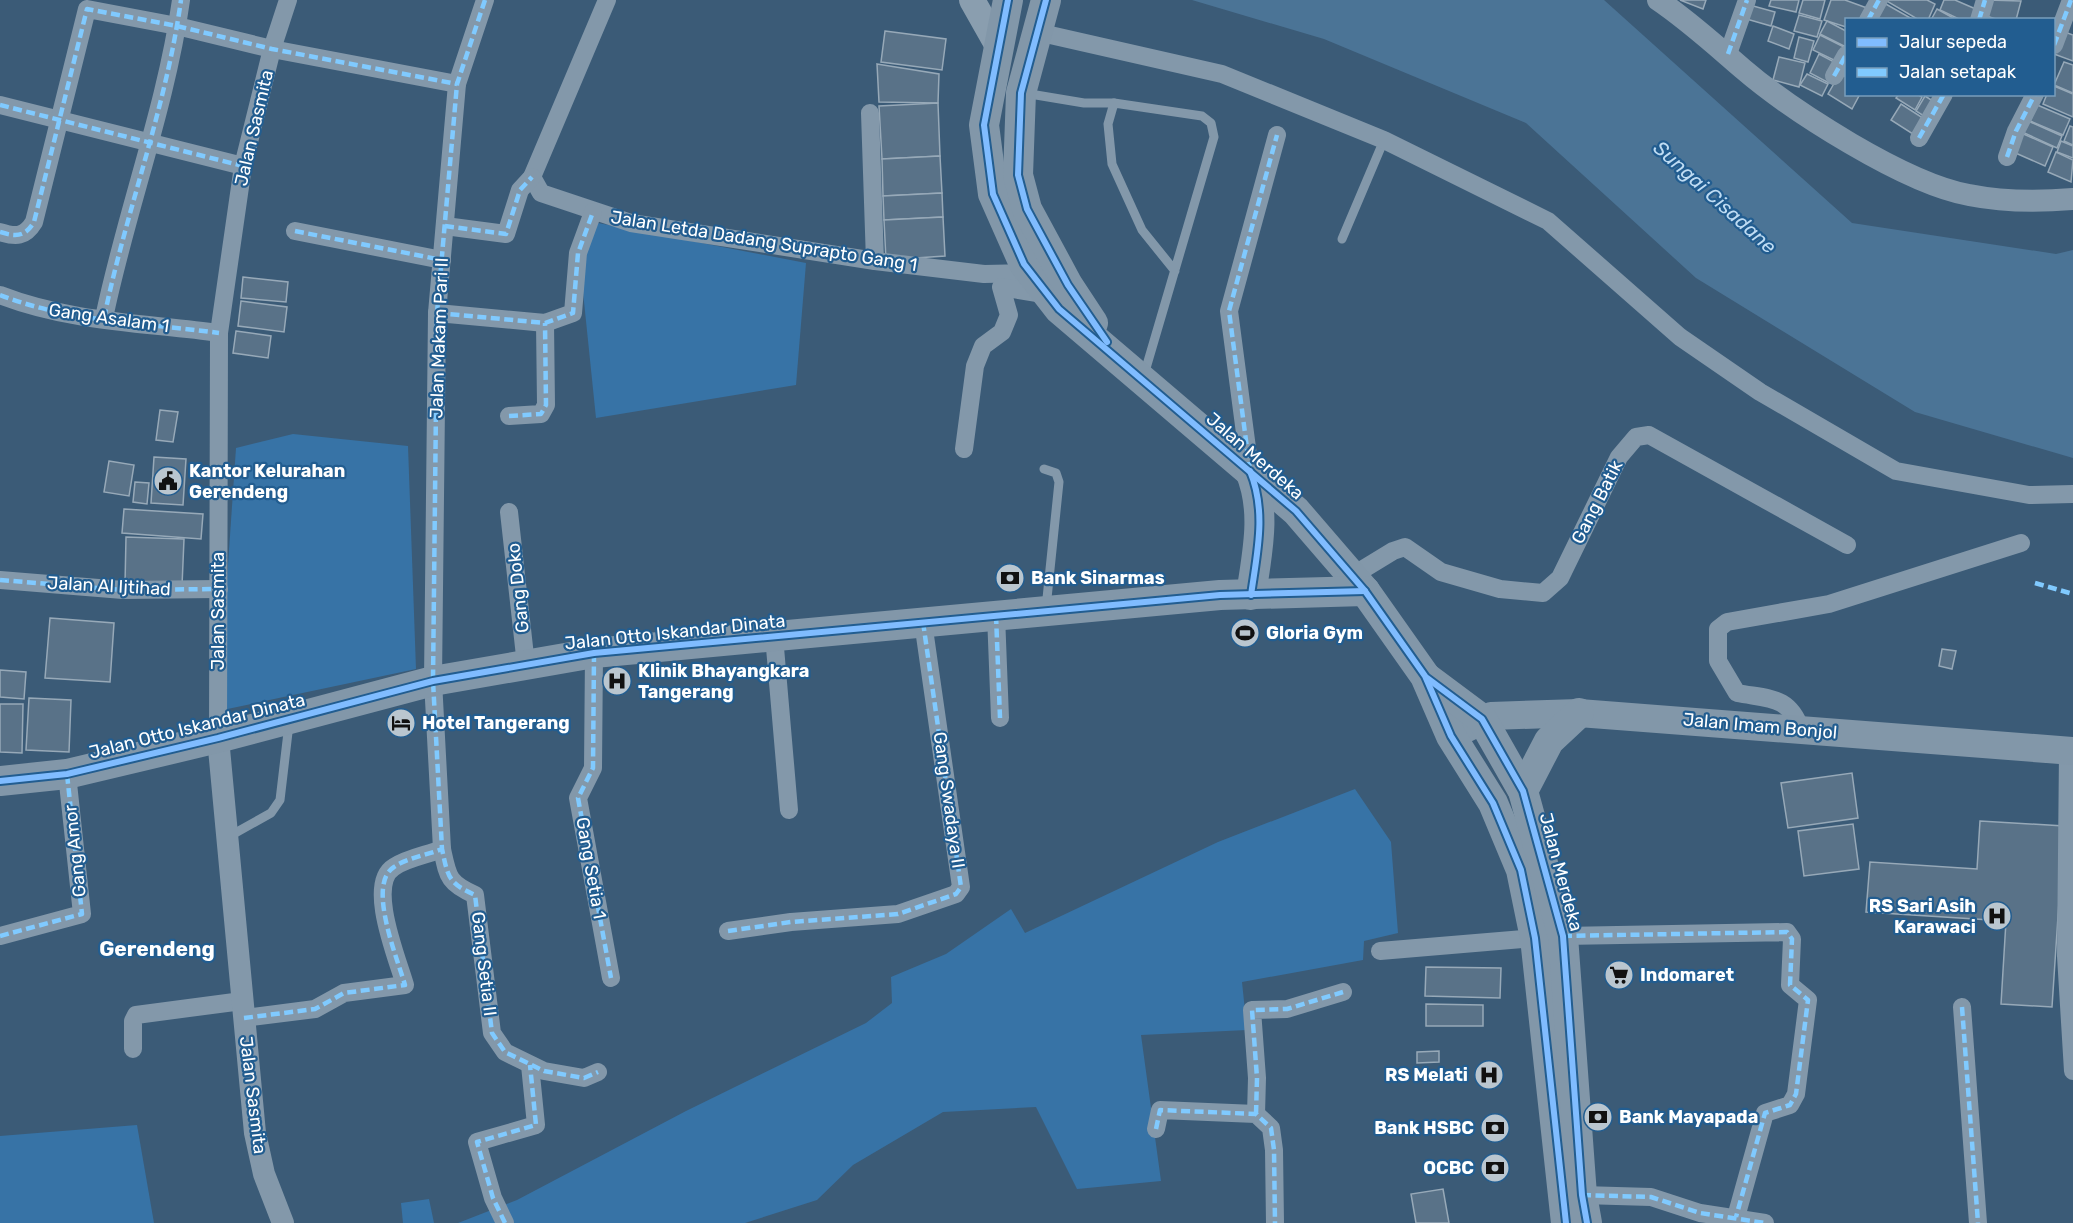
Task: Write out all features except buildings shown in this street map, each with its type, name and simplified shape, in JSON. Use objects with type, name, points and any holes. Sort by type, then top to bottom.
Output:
[{"type":"highway","name":"Jalan Merdeka","points":[[1006,5],[984,125],[993,194],[1024,264],[1059,309],[1296,511],[1358,583],[1425,676],[1451,736],[1493,803],[1549,937]]},
{"type":"highway","name":"Jalan Merdeka","points":[[1041,17],[1021,93],[1018,175],[1027,209],[1068,285],[1117,357]]},
{"type":"highway","points":[[1250,471],[1255,483],[1261,521],[1251,595]]},
{"type":"highway","name":"Jalan Otto Iskandar Dinata","points":[[0,780],[67,774],[218,738],[433,681],[594,653],[996,615],[1251,595],[1358,583]]},
{"type":"highway","name":"Jalan Merdeka","points":[[1425,676],[1482,719],[1523,791],[1549,937],[1563,1101],[1566,1223]]},
{"type":"highway","points":[[1523,791],[1549,741],[1579,713]]},
{"type":"highway","name":"Jalan Merdeka","points":[[1563,1101],[1584,1209]]},
{"type":"main road","points":[[972,0],[998,46]]},
{"type":"main road","name":"Jalan Imam Bonjol","points":[[1451,736],[1491,716],[1579,713],[1707,721],[2070,751]]},
{"type":"street","points":[[104,318],[116,262],[148,142],[165,91],[181,0]]},
{"type":"street","name":"Jalan Sasmita","points":[[283,1223],[264,1174],[255,1133],[218,738],[219,333],[243,165],[272,49],[288,0]]},
{"type":"street","name":"Jalan Makam Pari II","points":[[433,681],[437,313],[457,84],[485,0]]},
{"type":"street","points":[[444,226],[506,234],[520,190],[532,177],[607,0]]},
{"type":"street","points":[[1658,0],[1689,21],[1780,97],[1888,163],[1926,182],[1967,195],[2031,203],[2073,199]]},
{"type":"street","points":[[1728,54],[1747,0]]},
{"type":"street","points":[[1869,18],[1879,0]]},
{"type":"street","points":[[1980,18],[1985,0]]},
{"type":"street","points":[[2055,42],[2070,0]]},
{"type":"street","points":[[0,232],[20,236],[28,232],[34,222],[87,9],[177,26],[272,49],[457,84]]},
{"type":"street","points":[[1041,17],[1222,74],[1384,140],[1548,221],[1680,337],[1760,392],[1896,471],[2030,495],[2073,494]]},
{"type":"street","points":[[1834,76],[1845,57]]},
{"type":"street","points":[[1919,138],[1943,96]]},
{"type":"street","points":[[2007,157],[2016,131],[2034,96]]},
{"type":"street","points":[[0,105],[243,165]]},
{"type":"street","points":[[870,113],[875,261]]},
{"type":"street","points":[[1250,471],[1229,311],[1277,135]]},
{"type":"street","name":"Jalan Letda Dadang Suprapto Gang 1","points":[[532,177],[541,193],[631,223],[1040,284]]},
{"type":"street","points":[[437,313],[545,323],[573,313],[578,253],[593,212]]},
{"type":"street","points":[[295,231],[442,260]]},
{"type":"street","points":[[964,449],[975,366],[983,346],[1002,332],[1009,315],[1002,287],[1040,284]]},
{"type":"street","name":"Gang Asalam 1","points":[[0,295],[32,308],[219,333]]},
{"type":"street","points":[[509,416],[541,414],[546,405],[545,323]]},
{"type":"street","name":"Gang Batik","points":[[1358,583],[1393,551],[1405,547],[1441,572],[1500,589],[1543,592],[1560,578],[1619,457],[1636,437],[1649,435],[1847,545]]},
{"type":"street","name":"Gang Doko","points":[[509,512],[526,664]]},
{"type":"street","points":[[1791,729],[1797,718],[1782,701],[1737,693],[1719,661],[1718,629],[1726,622],[1828,604],[2021,543]]},
{"type":"street","name":"Jalan Al Ijtihad","points":[[0,580],[123,590],[219,589]]},
{"type":"street","points":[[996,615],[1000,718]]},
{"type":"street","name":"Gang Swadaya II","points":[[728,931],[805,921],[898,914],[956,894],[961,887],[923,622]]},
{"type":"street","points":[[774,636],[789,810]]},
{"type":"street","name":"Gang Setia 1","points":[[594,653],[593,768],[578,798],[611,978]]},
{"type":"street","name":"Gang Setia II","points":[[433,681],[442,849],[447,872],[456,886],[475,895],[492,1033],[505,1052],[530,1065],[584,1078],[598,1072]]},
{"type":"street","points":[[2070,751],[2066,956],[2073,1071]]},
{"type":"street","name":"Gang Amor","points":[[0,936],[82,914],[67,774]]},
{"type":"street","points":[[133,1049],[133,1021],[136,1015],[243,1009],[315,1009],[344,993],[405,985],[381,900],[384,877],[393,867],[442,849]]},
{"type":"street","points":[[1380,951],[1549,937],[1787,932],[1792,939],[1790,985],[1808,1000],[1796,1094],[1790,1105],[1765,1113],[1736,1217]]},
{"type":"street","points":[[1256,1114],[1257,1078],[1252,1010],[1287,1009],[1343,992]]},
{"type":"street","points":[[1962,1007],[1977,1223]]},
{"type":"street","points":[[505,1223],[493,1198],[477,1142],[536,1125],[530,1065]]},
{"type":"street","points":[[1156,1129],[1160,1110],[1256,1114],[1270,1128],[1274,1150],[1275,1223]]},
{"type":"street","points":[[1584,1209],[1651,1197],[1700,1213],[1765,1223]]},
{"type":"lane","points":[[1021,93],[1084,103],[1113,103],[1202,116],[1211,123],[1214,136],[1143,380]]},
{"type":"lane","points":[[1113,103],[1108,124],[1112,164],[1142,230],[1175,271]]},
{"type":"lane","points":[[1342,239],[1384,140]]},
{"type":"lane","points":[[1044,469],[1056,473],[1059,482],[1046,611]]},
{"type":"lane","points":[[227,838],[276,809],[280,800],[290,719]]},
{"type":"lane","points":[[2067,863],[2073,883]]},
{"type":"shaded area","points":[[598,223],[806,263],[796,385],[596,418],[579,253]]},
{"type":"shaded area","points":[[293,434],[408,446],[416,669],[218,711],[236,448]]},
{"type":"shaded area","points":[[1355,789],[1391,842],[1398,933],[1364,941],[1363,960],[1242,982],[1247,1030],[1141,1035],[1161,1181],[1077,1189],[1036,1107],[943,1112],[853,1165],[817,1200],[745,1223],[458,1223],[517,1200],[686,1111],[866,1023],[892,1003],[891,977],[946,954],[1011,909],[1025,933],[1218,842]]},
{"type":"shaded area","points":[[137,1125],[154,1223],[0,1223],[0,1136]]},
{"type":"shaded area","points":[[429,1199],[434,1223],[403,1223],[401,1203]]},
{"type":"water","name":"Sungai Cisadane","points":[[1192,0],[1604,0],[1852,223],[2056,254],[2073,250],[2073,458],[1915,412],[1696,278],[1526,123],[1324,39]]},
{"type":"marked path","points":[[104,318],[166,80],[181,0]]},
{"type":"marked path","points":[[485,0],[457,84],[437,313],[433,681],[442,849],[448,873],[454,883],[475,895],[492,1033],[505,1052],[544,1071],[584,1078],[598,1072]]},
{"type":"marked path","points":[[1728,54],[1747,0]]},
{"type":"marked path","points":[[1869,18],[1879,0]]},
{"type":"marked path","points":[[1980,18],[1985,0]]},
{"type":"marked path","points":[[2055,42],[2071,0]]},
{"type":"marked path","points":[[0,232],[11,235],[24,233],[34,222],[87,9],[177,26],[272,49],[457,84]]},
{"type":"marked path","points":[[1834,76],[1845,57]]},
{"type":"marked path","points":[[1919,138],[1943,96]]},
{"type":"marked path","points":[[2007,157],[2016,131],[2034,96]]},
{"type":"marked path","points":[[0,105],[243,166]]},
{"type":"marked path","points":[[1250,471],[1229,311],[1277,135]]},
{"type":"marked path","points":[[445,226],[506,234],[520,190],[532,177]]},
{"type":"marked path","points":[[437,313],[545,323],[573,313],[578,253],[593,212]]},
{"type":"marked path","points":[[295,231],[442,260]]},
{"type":"marked path","points":[[0,295],[26,304],[80,316],[219,333]]},
{"type":"marked path","points":[[509,416],[541,414],[546,405],[545,323]]},
{"type":"marked path","points":[[0,580],[123,590],[219,589]]},
{"type":"marked path","points":[[2035,583],[2073,594]]},
{"type":"marked path","points":[[996,615],[1000,718]]},
{"type":"marked path","points":[[728,931],[791,922],[898,914],[956,894],[961,887],[923,622]]},
{"type":"marked path","points":[[594,653],[593,768],[578,798],[611,978]]},
{"type":"marked path","points":[[0,936],[82,914],[67,774]]},
{"type":"marked path","points":[[244,1018],[315,1009],[344,993],[405,985],[386,923],[383,905],[386,876],[399,864],[442,849]]},
{"type":"marked path","points":[[1563,936],[1787,932],[1792,939],[1790,985],[1808,1000],[1796,1094],[1790,1105],[1765,1113],[1736,1217]]},
{"type":"marked path","points":[[1256,1114],[1257,1078],[1252,1010],[1287,1009],[1343,992]]},
{"type":"marked path","points":[[1962,1007],[1978,1223]]},
{"type":"marked path","points":[[505,1223],[493,1198],[477,1142],[536,1125],[530,1065]]},
{"type":"marked path","points":[[1156,1129],[1160,1110],[1256,1114],[1271,1128],[1274,1150],[1275,1223]]},
{"type":"marked path","points":[[1582,1195],[1651,1197],[1700,1213],[1765,1223]]},
{"type":"cycle path","points":[[1008,0],[984,125],[993,194],[1024,264],[1059,309],[1296,511],[1365,591],[1425,676],[1451,736],[1493,803],[1521,870],[1535,938],[1566,1223]]},
{"type":"cycle path","points":[[1046,0],[1021,93],[1018,175],[1027,209],[1068,285],[1107,342]]},
{"type":"cycle path","points":[[1250,471],[1255,486],[1259,517],[1258,548],[1251,595]]},
{"type":"cycle path","points":[[0,781],[67,774],[218,738],[433,681],[594,653],[1220,595],[1365,591]]},
{"type":"cycle path","points":[[1427,678],[1482,719],[1523,791],[1563,936],[1582,1195],[1587,1223]]},
{"type":"place","name":"Kantor Kelurahan Gerendeng","points":[[168,481]]},
{"type":"place","name":"Bank Sinarmas","points":[[1010,578]]},
{"type":"place","name":"Gloria Gym","points":[[1245,633]]},
{"type":"place","name":"Klinik Bhayangkara Tangerang","points":[[617,681]]},
{"type":"place","name":"Hotel Tangerang","points":[[401,723]]},
{"type":"place","name":"RS Sari Asih Karawaci","points":[[1997,916]]},
{"type":"place","name":"Indomaret","points":[[1619,975]]},
{"type":"place","name":"RS Melati","points":[[1489,1075]]},
{"type":"place","name":"Bank Mayapada","points":[[1598,1117]]},
{"type":"place","name":"Bank HSBC","points":[[1495,1128]]},
{"type":"place","name":"OCBC","points":[[1495,1168]]},
{"type":"district","name":"Gerendeng","points":[[157,948]]}]
